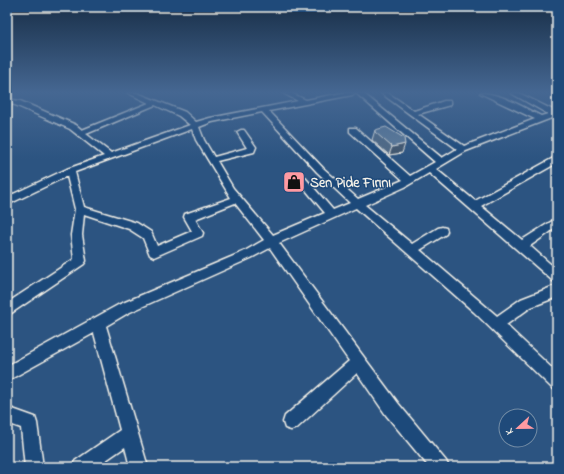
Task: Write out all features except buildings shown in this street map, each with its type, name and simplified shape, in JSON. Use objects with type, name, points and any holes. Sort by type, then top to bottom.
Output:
[{"type":"street","points":[[45,115],[73,127],[110,156]]},
{"type":"street","points":[[81,133],[125,115]]},
{"type":"street","points":[[183,115],[195,125],[200,140],[237,199],[271,242],[392,409],[440,467]]},
{"type":"street","points":[[7,201],[50,179],[110,156],[210,120],[236,115]]},
{"type":"street","points":[[269,115],[320,170],[496,324],[557,383]]},
{"type":"street","points":[[385,115],[441,162]]},
{"type":"street","points":[[416,115],[463,149]]},
{"type":"street","points":[[532,115],[541,119]]},
{"type":"street","points":[[7,374],[123,309],[247,256],[271,242],[409,180],[463,149],[552,115]]},
{"type":"street","points":[[353,130],[409,180]]},
{"type":"street","points":[[212,160],[252,150],[252,147],[241,132]]},
{"type":"street","points":[[474,206],[557,159]]},
{"type":"street","points":[[430,169],[557,277]]},
{"type":"street","points":[[7,310],[80,261],[77,248],[78,216],[80,209],[70,171]]},
{"type":"street","points":[[298,175],[331,214]]},
{"type":"street","points":[[80,209],[133,226],[147,235],[154,252],[198,233],[190,217],[237,199]]},
{"type":"street","points":[[522,246],[557,222]]},
{"type":"street","points":[[411,250],[442,230]]},
{"type":"street","points":[[496,324],[526,303],[557,291]]},
{"type":"street","points":[[98,323],[139,467]]},
{"type":"street","points":[[291,422],[358,363]]},
{"type":"street","points":[[7,415],[29,424],[34,467]]},
{"type":"street","points":[[81,467],[130,433]]},
{"type":"place","name":"Sen Pide Fırını","points":[[294,182]]}]
